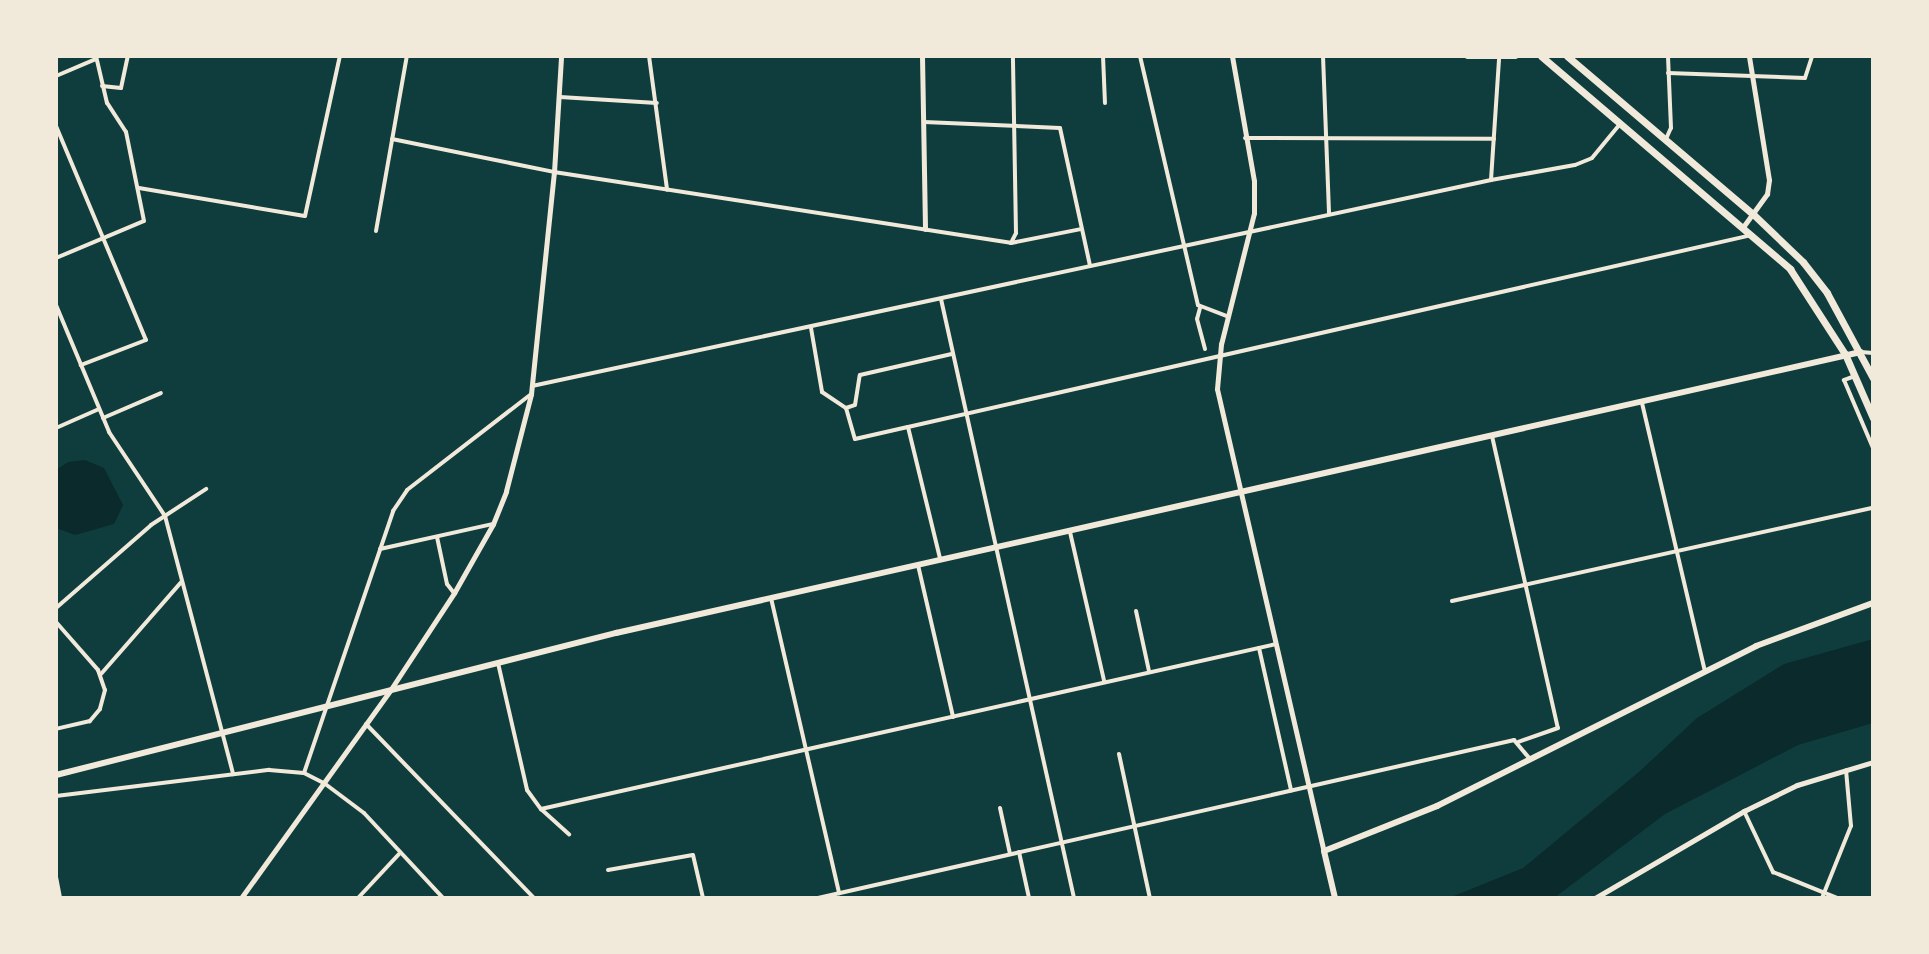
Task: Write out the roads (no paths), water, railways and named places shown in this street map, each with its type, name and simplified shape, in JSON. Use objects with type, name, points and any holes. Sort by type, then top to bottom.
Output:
[{"type":"highway","points":[[1541,56],[1622,122],[1790,269],[1845,354],[1873,418]]},
{"type":"highway","points":[[1567,56],[1754,215],[1803,262],[1827,293],[1873,378]]},
{"type":"main road","points":[[56,775],[391,689],[940,558],[1861,352]]},
{"type":"main road","points":[[1335,898],[1324,851],[1437,806],[1756,646],[1873,603]]},
{"type":"street","points":[[102,86],[121,88],[128,56]]},
{"type":"street","points":[[139,188],[305,216],[340,56]]},
{"type":"street","points":[[376,231],[407,56]]},
{"type":"street","points":[[241,898],[391,689],[454,593],[493,524],[522,439],[531,394],[554,172],[561,56]]},
{"type":"street","points":[[649,56],[667,190]]},
{"type":"street","points":[[922,56],[925,229]]},
{"type":"street","points":[[1011,243],[1016,233],[1013,56]]},
{"type":"street","points":[[1103,56],[1105,103]]},
{"type":"street","points":[[1140,56],[1200,308],[1197,319],[1205,349]]},
{"type":"street","points":[[1232,56],[1254,181],[1251,231],[1227,316],[1219,356],[1217,389],[1324,851]]},
{"type":"street","points":[[1323,56],[1329,214]]},
{"type":"street","points":[[1467,56],[1515,56]]},
{"type":"street","points":[[1666,139],[1671,128],[1668,56]]},
{"type":"street","points":[[1743,227],[1767,194],[1769,180],[1749,56]]},
{"type":"street","points":[[1668,73],[1805,78],[1812,56]]},
{"type":"street","points":[[56,76],[96,57],[107,103],[126,132],[144,221],[56,258]]},
{"type":"street","points":[[1491,180],[1499,58]]},
{"type":"street","points":[[560,97],[657,103]]},
{"type":"street","points":[[922,122],[1060,128],[1090,266]]},
{"type":"street","points":[[532,386],[1590,160],[1622,122]]},
{"type":"street","points":[[56,126],[146,340],[81,365]]},
{"type":"street","points":[[1245,138],[1494,139]]},
{"type":"street","points":[[392,139],[554,172],[1011,243],[1081,229]]},
{"type":"street","points":[[811,328],[822,392],[846,408],[855,439],[1752,235]]},
{"type":"street","points":[[941,299],[1074,898]]},
{"type":"street","points":[[56,305],[103,418],[165,516],[233,774]]},
{"type":"street","points":[[1200,308],[1227,316]]},
{"type":"street","points":[[1861,352],[1873,353]]},
{"type":"street","points":[[846,408],[855,405],[860,375],[953,354]]},
{"type":"street","points":[[1855,376],[1844,380],[1873,448]]},
{"type":"street","points":[[103,418],[161,393]]},
{"type":"street","points":[[304,773],[393,511],[407,490],[531,394]]},
{"type":"street","points":[[1642,403],[1705,671]]},
{"type":"street","points":[[56,428],[99,409]]},
{"type":"street","points":[[908,427],[940,558]]},
{"type":"street","points":[[818,898],[1291,790],[1518,742],[1558,728],[1492,434]]},
{"type":"street","points":[[56,608],[165,516],[206,489]]},
{"type":"street","points":[[1452,601],[1873,508]]},
{"type":"street","points":[[380,549],[493,524]]},
{"type":"street","points":[[1070,529],[1104,681]]},
{"type":"street","points":[[437,537],[447,584],[454,593]]},
{"type":"street","points":[[918,565],[953,717]]},
{"type":"street","points":[[101,674],[182,581]]},
{"type":"street","points":[[771,598],[839,893]]},
{"type":"street","points":[[1136,611],[1149,671]]},
{"type":"street","points":[[56,622],[101,674],[105,690],[96,715],[82,725],[56,729]]},
{"type":"street","points":[[541,809],[1276,644]]},
{"type":"street","points":[[1259,648],[1291,790]]},
{"type":"street","points":[[498,663],[527,790],[541,809],[569,834]]},
{"type":"street","points":[[366,724],[534,898]]},
{"type":"street","points":[[1518,742],[1529,758]]},
{"type":"street","points":[[1119,754],[1150,898]]},
{"type":"street","points":[[1598,897],[1744,811],[1797,785],[1873,762]]},
{"type":"street","points":[[1823,896],[1851,826],[1846,769]]},
{"type":"street","points":[[56,796],[269,770],[304,773],[324,783],[364,813],[443,898]]},
{"type":"street","points":[[1000,808],[1010,854]]},
{"type":"street","points":[[1744,811],[1773,872],[1823,896],[1837,898]]},
{"type":"street","points":[[1019,852],[1029,898]]},
{"type":"street","points":[[358,898],[399,854]]},
{"type":"street","points":[[608,870],[693,855],[703,898]]},
{"type":"street","points":[[56,877],[60,898]]},
{"type":"water","points":[[85,460],[104,468],[123,505],[114,524],[75,535],[56,528],[56,470],[68,462]]},
{"type":"water","points":[[1873,639],[1873,723],[1798,745],[1665,814],[1554,898],[1449,898],[1523,868],[1640,771],[1697,718],[1784,664]]}]
